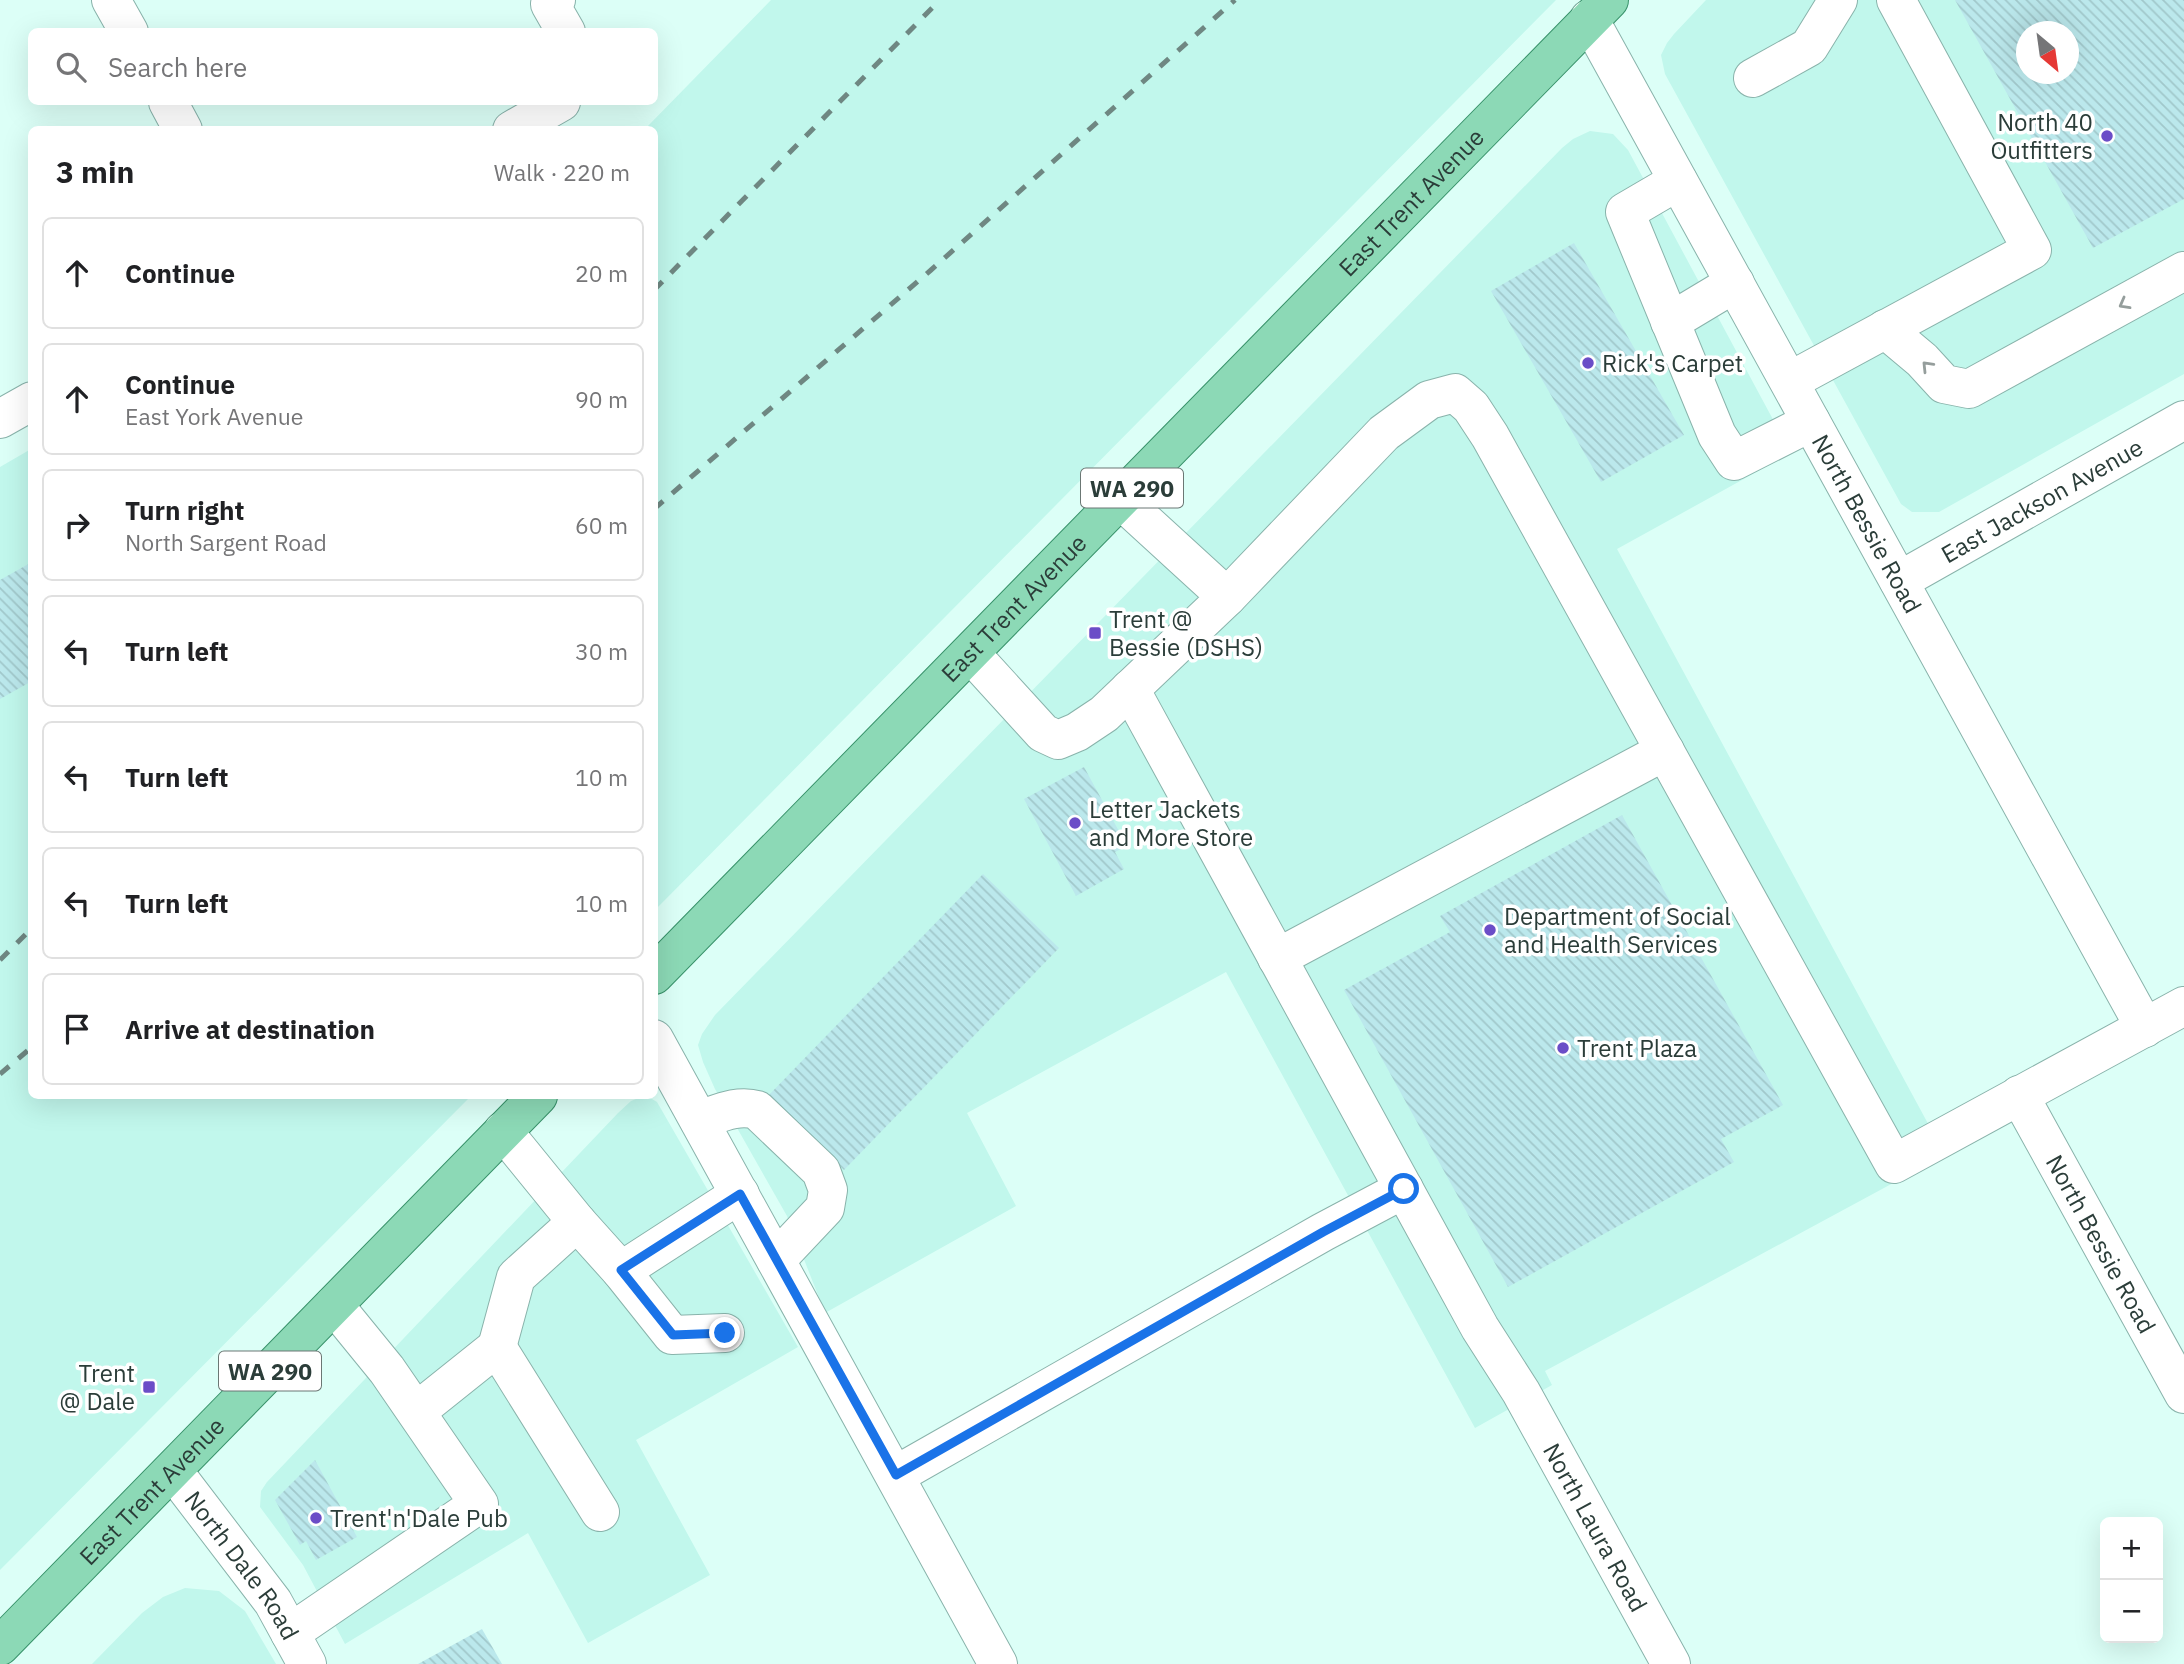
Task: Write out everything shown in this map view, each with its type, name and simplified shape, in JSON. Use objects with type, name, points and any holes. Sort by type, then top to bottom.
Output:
[{"type":"main road","name":"East Trent Avenue","points":[[658,971],[1599,10]]},
{"type":"main road","name":"East Trent Avenue","points":[[0,1646],[535,1099]]},
{"type":"street","points":[[111,0],[127,28]]},
{"type":"street","points":[[556,0],[550,4],[564,28]]},
{"type":"street","points":[[1754,78],[1809,47],[1838,0]]},
{"type":"street","points":[[1790,381],[2032,250],[1896,0]]},
{"type":"street","name":"North Bessie Road","points":[[1599,10],[1678,181],[2145,1028]]},
{"type":"street","points":[[170,105],[181,126]]},
{"type":"street","points":[[519,126],[556,105]]},
{"type":"street","points":[[1678,181],[1625,212],[1717,435],[1734,461],[1811,422]]},
{"type":"street","points":[[1885,330],[1922,360],[1944,384],[1969,389],[2184,271]]},
{"type":"street","points":[[1670,322],[1735,284]]},
{"type":"street","points":[[971,654],[1043,733],[1058,740],[1077,732],[1104,714],[1227,597],[1384,433],[1429,400],[1455,393],[1471,407],[1490,436],[1894,1164],[2184,1006]]},
{"type":"street","points":[[0,419],[28,403]]},
{"type":"street","name":"East Jackson Avenue","points":[[1899,581],[2184,420]]},
{"type":"street","points":[[1121,499],[1227,597]]},
{"type":"street","name":"North Laura Road","points":[[1130,689],[1480,1328],[1521,1392],[1671,1664]]},
{"type":"street","points":[[1277,958],[1665,751]]},
{"type":"street","points":[[658,1046],[998,1664]]},
{"type":"street","name":"North Bessie Road","points":[[2019,1095],[2184,1394]]},
{"type":"street","points":[[699,1120],[733,1109],[746,1107],[757,1110],[821,1171],[828,1189],[825,1208],[776,1259]]},
{"type":"street","points":[[503,1131],[673,1335],[725,1333]]},
{"type":"street","points":[[896,1475],[1323,1232],[1404,1189]]},
{"type":"street","points":[[621,1270],[740,1194]]},
{"type":"street","points":[[417,1411],[497,1347],[516,1277],[577,1222]]},
{"type":"street","points":[[299,1649],[478,1504],[417,1411],[334,1306]]},
{"type":"street","points":[[497,1347],[600,1512]]},
{"type":"street","name":"North Dale Road","points":[[173,1471],[273,1602],[299,1649]]},
{"type":"shaded area","points":[[771,0],[1556,0],[658,907],[658,126],[648,126]]},
{"type":"shaded area","points":[[1706,0],[2184,0],[2184,374],[1939,512],[1912,512],[1901,504],[1665,74],[1661,55],[1667,43]]},
{"type":"shaded area","points":[[1590,131],[1613,134],[1628,150],[1791,453],[1617,549],[1945,1155],[1545,1371],[1552,1385],[1475,1428],[1226,972],[967,1113],[1016,1206],[825,1313],[787,1216],[715,1089],[703,1062],[698,1045],[702,1034],[715,1015],[1562,148]]},
{"type":"shaded area","points":[[28,451],[28,1099],[468,1099],[0,1570],[0,467]]},
{"type":"shaded area","points":[[652,1099],[657,1102],[798,1347],[636,1440],[710,1575],[588,1643],[528,1533],[345,1644],[303,1565],[260,1507],[261,1491],[631,1101]]},
{"type":"shaded area","points":[[185,1588],[219,1591],[245,1611],[276,1664],[92,1664],[142,1613],[163,1597]]},
{"type":"building","name":"North 40 Outfitters","points":[[1955,0],[2184,0],[2184,199],[2093,248]]},
{"type":"building","name":"Rick's Carpet","points":[[1574,243],[1684,435],[1601,482],[1491,291]]},
{"type":"building","points":[[28,564],[28,683],[0,699],[0,580]]},
{"type":"building","name":"Letter Jackets and More Store","points":[[1084,767],[1127,846],[1115,852],[1124,869],[1076,896],[1024,799]]},
{"type":"building","name":"Trent Plaza","points":[[1622,815],[1783,1105],[1721,1139],[1734,1162],[1508,1287],[1344,990],[1450,932],[1440,916]]},
{"type":"building","points":[[983,874],[1059,948],[844,1170],[768,1096]]},
{"type":"building","name":"Trent'n'Dale Pub","points":[[315,1460],[357,1537],[316,1560],[306,1541],[300,1545],[275,1500]]},
{"type":"building","points":[[482,1629],[502,1664],[418,1664]]},
{"type":"railway","points":[[658,286],[940,0]]},
{"type":"railway","points":[[658,506],[931,270],[1235,0]]},
{"type":"railway","points":[[0,960],[28,932]]},
{"type":"railway","points":[[0,1074],[28,1050]]},
{"type":"place","name":"North 40 Outfitters","points":[[2107,136]]},
{"type":"place","name":"Rick's Carpet","points":[[1588,363]]},
{"type":"place","name":"Trent @ Bessie (DSHS)","points":[[1095,633]]},
{"type":"place","name":"Letter Jackets and More Store","points":[[1075,823]]},
{"type":"place","name":"Department of Social and Health Services","points":[[1490,930]]},
{"type":"place","name":"Trent Plaza","points":[[1563,1048]]},
{"type":"place","name":"Trent @ Dale","points":[[149,1387]]},
{"type":"place","name":"Trent'n'Dale Pub","points":[[316,1518]]},
{"type":"route","points":[[725,1333],[673,1335],[621,1270],[740,1194],[896,1475],[1323,1232],[1404,1189]]}]
